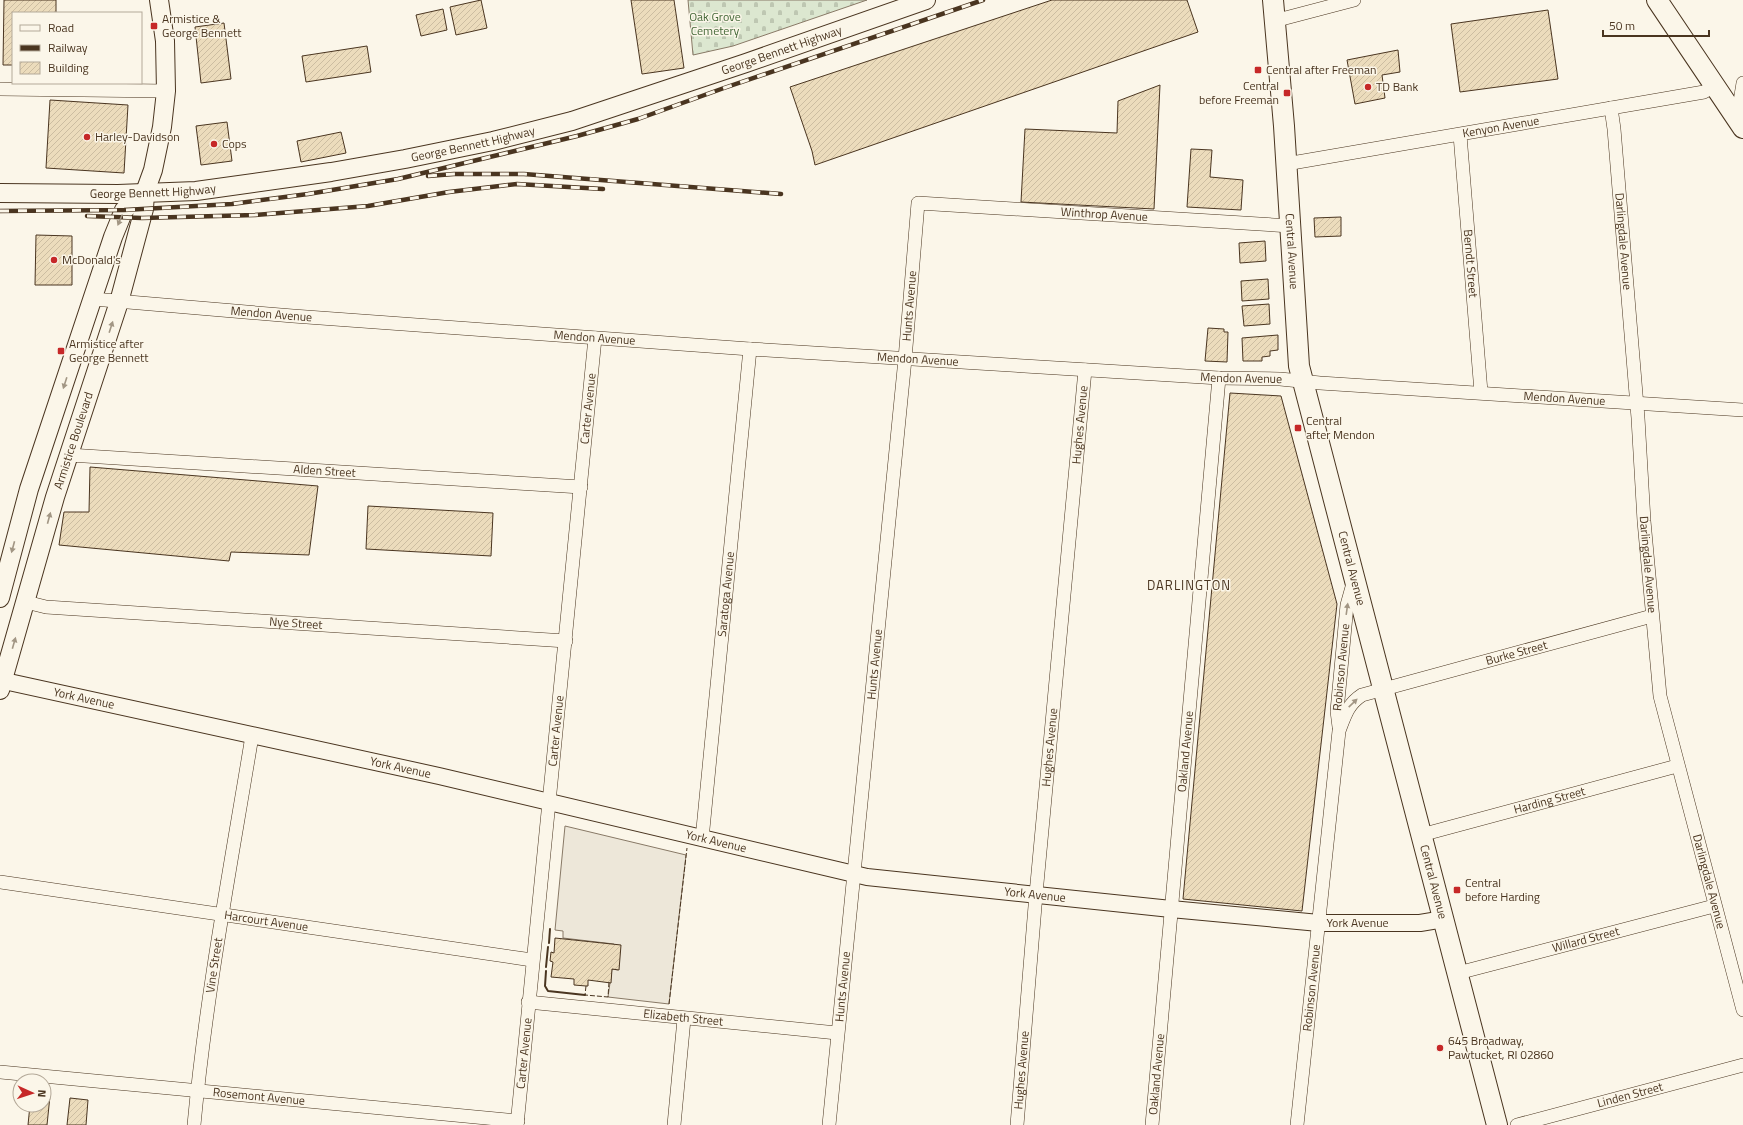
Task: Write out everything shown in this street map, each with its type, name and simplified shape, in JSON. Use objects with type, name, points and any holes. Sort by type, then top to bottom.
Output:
[{"type":"main road","name":"Armistice Boulevard","points":[[1,683],[26,602],[55,497],[119,302],[144,209],[145,192],[153,170],[162,128],[166,91],[165,47],[159,0]]},
{"type":"main road","name":"George Bennett Highway","points":[[0,193],[118,194],[145,192],[196,192],[264,183],[405,160],[493,141],[572,121],[746,63],[926,0]]},
{"type":"main road","name":"Central Avenue","points":[[1273,0],[1291,226],[1296,339],[1302,381],[1382,691],[1444,919],[1497,1125]]},
{"type":"main road","points":[[1657,0],[1740,124]]},
{"type":"main road","name":"Armistice Boulevard","points":[[0,598],[28,489],[113,237],[124,210],[145,192]]},
{"type":"street","points":[[1274,21],[1354,0]]},
{"type":"street","points":[[1740,124],[1743,83]]},
{"type":"street","name":"Kenyon Avenue","points":[[1286,164],[1704,92],[1714,86]]},
{"type":"street","points":[[0,89],[166,91]]},
{"type":"street","name":"Darlingdale Avenue","points":[[1611,108],[1614,129],[1652,616],[1660,696],[1714,906],[1742,1003]]},
{"type":"street","name":"Berndt Street","points":[[1460,135],[1481,392]]},
{"type":"street","name":"Winthrop Avenue","points":[[918,203],[1291,226]]},
{"type":"street","name":"Hunts Avenue","points":[[829,1125],[905,359],[918,203]]},
{"type":"street","name":"Mendon Avenue","points":[[93,299],[750,349],[1219,378],[1302,381],[1743,410]]},
{"type":"street","name":"Carter Avenue","points":[[518,1123],[532,960],[550,802],[595,338]]},
{"type":"street","name":"Saratoga Avenue","points":[[702,839],[750,349]]},
{"type":"street","name":"Hughes Avenue","points":[[1017,1125],[1036,894],[1085,370]]},
{"type":"street","name":"Oakland Avenue","points":[[1152,1125],[1219,378]]},
{"type":"street","name":"Alden Street","points":[[69,455],[581,488]]},
{"type":"street","name":"Robinson Avenue","points":[[1297,1125],[1339,731],[1337,711],[1347,605],[1354,580]]},
{"type":"street","name":"Nye Street","points":[[26,602],[54,607],[566,641]]},
{"type":"street","name":"Burke Street","points":[[1382,691],[1652,616]]},
{"type":"street","name":"York Avenue","points":[[1,683],[252,736],[550,802],[854,875],[1171,910],[1319,923],[1420,923],[1444,919]]},
{"type":"street","name":"Robinson Avenue","points":[[1339,731],[1347,709],[1354,701],[1362,695],[1382,691]]},
{"type":"street","name":"Vine Street","points":[[194,1125],[197,1091],[222,914],[252,736]]},
{"type":"street","name":"Harding Street","points":[[1421,835],[1677,766]]},
{"type":"street","name":"Harcourt Avenue","points":[[0,882],[532,960]]},
{"type":"street","name":"Willard Street","points":[[1458,973],[1714,906]]},
{"type":"street","name":"Elizabeth Street","points":[[528,1002],[684,1019],[838,1033]]},
{"type":"street","points":[[674,1125],[684,1019]]},
{"type":"street","name":"Linden Street","points":[[1517,1125],[1743,1065]]},
{"type":"street","name":"Rosemont Avenue","points":[[0,1072],[518,1123]]},
{"type":"green space","name":"Oak Grove Cemetery","points":[[688,0],[867,0],[733,46],[693,55]]},
{"type":"shaded area","points":[[565,826],[686,855],[669,1004],[608,997],[612,969],[618,970],[614,944],[563,938],[563,931],[555,930]]},
{"type":"building","points":[[4,0],[56,0],[56,12],[12,12],[12,65],[3,65]]},
{"type":"building","points":[[481,0],[487,28],[456,35],[450,7]]},
{"type":"building","points":[[631,0],[674,0],[684,68],[642,74]]},
{"type":"building","points":[[1052,0],[1187,0],[1198,32],[815,165],[812,151],[790,87]]},
{"type":"building","points":[[443,9],[447,30],[421,36],[416,15]]},
{"type":"building","points":[[1548,10],[1558,79],[1460,92],[1451,24]]},
{"type":"building","points":[[224,23],[231,79],[201,83],[195,27]]},
{"type":"building","points":[[367,46],[371,72],[306,82],[302,56]]},
{"type":"building","name":"TD Bank","points":[[1398,50],[1400,72],[1382,75],[1385,98],[1355,104],[1347,60]]},
{"type":"building","points":[[1160,85],[1154,209],[1021,202],[1025,129],[1117,133],[1118,101]]},
{"type":"building","name":"Harley-Davidson","points":[[50,100],[128,105],[124,173],[46,168]]},
{"type":"building","name":"Cops","points":[[227,122],[232,161],[201,165],[196,126]]},
{"type":"building","points":[[341,132],[346,153],[301,162],[297,141]]},
{"type":"building","points":[[1191,149],[1212,150],[1210,177],[1243,180],[1241,210],[1187,207]]},
{"type":"building","points":[[1341,217],[1341,236],[1315,237],[1314,218]]},
{"type":"building","name":"McDonald's","points":[[36,235],[72,236],[72,285],[35,285]]},
{"type":"building","points":[[1265,241],[1266,261],[1240,263],[1239,243]]},
{"type":"building","points":[[1268,279],[1269,299],[1242,301],[1241,281]]},
{"type":"building","points":[[1269,304],[1270,324],[1244,326],[1242,306]]},
{"type":"building","points":[[1208,328],[1224,329],[1224,332],[1228,332],[1227,362],[1205,361]]},
{"type":"building","points":[[1278,335],[1278,350],[1270,351],[1270,356],[1262,357],[1262,361],[1243,361],[1242,338]]},
{"type":"building","points":[[1230,393],[1281,396],[1337,604],[1302,911],[1183,899]]},
{"type":"building","points":[[90,467],[318,486],[309,555],[231,552],[229,561],[59,545],[64,512],[89,512]]},
{"type":"building","points":[[368,506],[493,513],[491,556],[366,549]]},
{"type":"building","points":[[555,938],[621,945],[619,970],[612,969],[611,983],[588,980],[588,986],[574,985],[574,979],[551,977],[553,962],[550,961],[551,952],[554,953]]},
{"type":"building","points":[[70,1098],[88,1100],[86,1125],[67,1125]]},
{"type":"building","points":[[29,1113],[48,1113],[47,1125],[28,1125]]},
{"type":"railway","points":[[0,211],[124,210],[232,204],[308,194],[398,179],[577,136],[638,119],[724,88],[983,0]]},
{"type":"railway","points":[[428,176],[454,174],[524,174],[781,194]]},
{"type":"railway","points":[[87,216],[142,218],[255,215],[368,206],[449,192],[517,184],[603,189]]},
{"type":"fence","points":[[669,1004],[687,848]]},
{"type":"fence","points":[[586,986],[585,995],[608,997],[609,982]]},
{"type":"wall","points":[[549,943],[550,929]]},
{"type":"wall","points":[[546,967],[548,947]]},
{"type":"wall","points":[[546,971],[545,986],[548,991],[585,995]]},
{"type":"place","name":"Armistice & George Bennett","points":[[154,26]]},
{"type":"place","name":"Central after Freeman","points":[[1258,70]]},
{"type":"place","name":"TD Bank","points":[[1368,87]]},
{"type":"place","name":"Central before Freeman","points":[[1287,93]]},
{"type":"place","name":"Harley-Davidson","points":[[87,137]]},
{"type":"place","name":"Cops","points":[[214,144]]},
{"type":"place","name":"McDonald's","points":[[54,260]]},
{"type":"place","name":"Armistice after George Bennett","points":[[61,351]]},
{"type":"place","name":"Central after Mendon","points":[[1298,428]]},
{"type":"place","name":"Central before Harding","points":[[1457,890]]},
{"type":"place","name":"645 Broadway, Pawtucket, RI 02860","points":[[1440,1048]]},
{"type":"district","name":"DARLINGTON","points":[[1189,585]]}]
